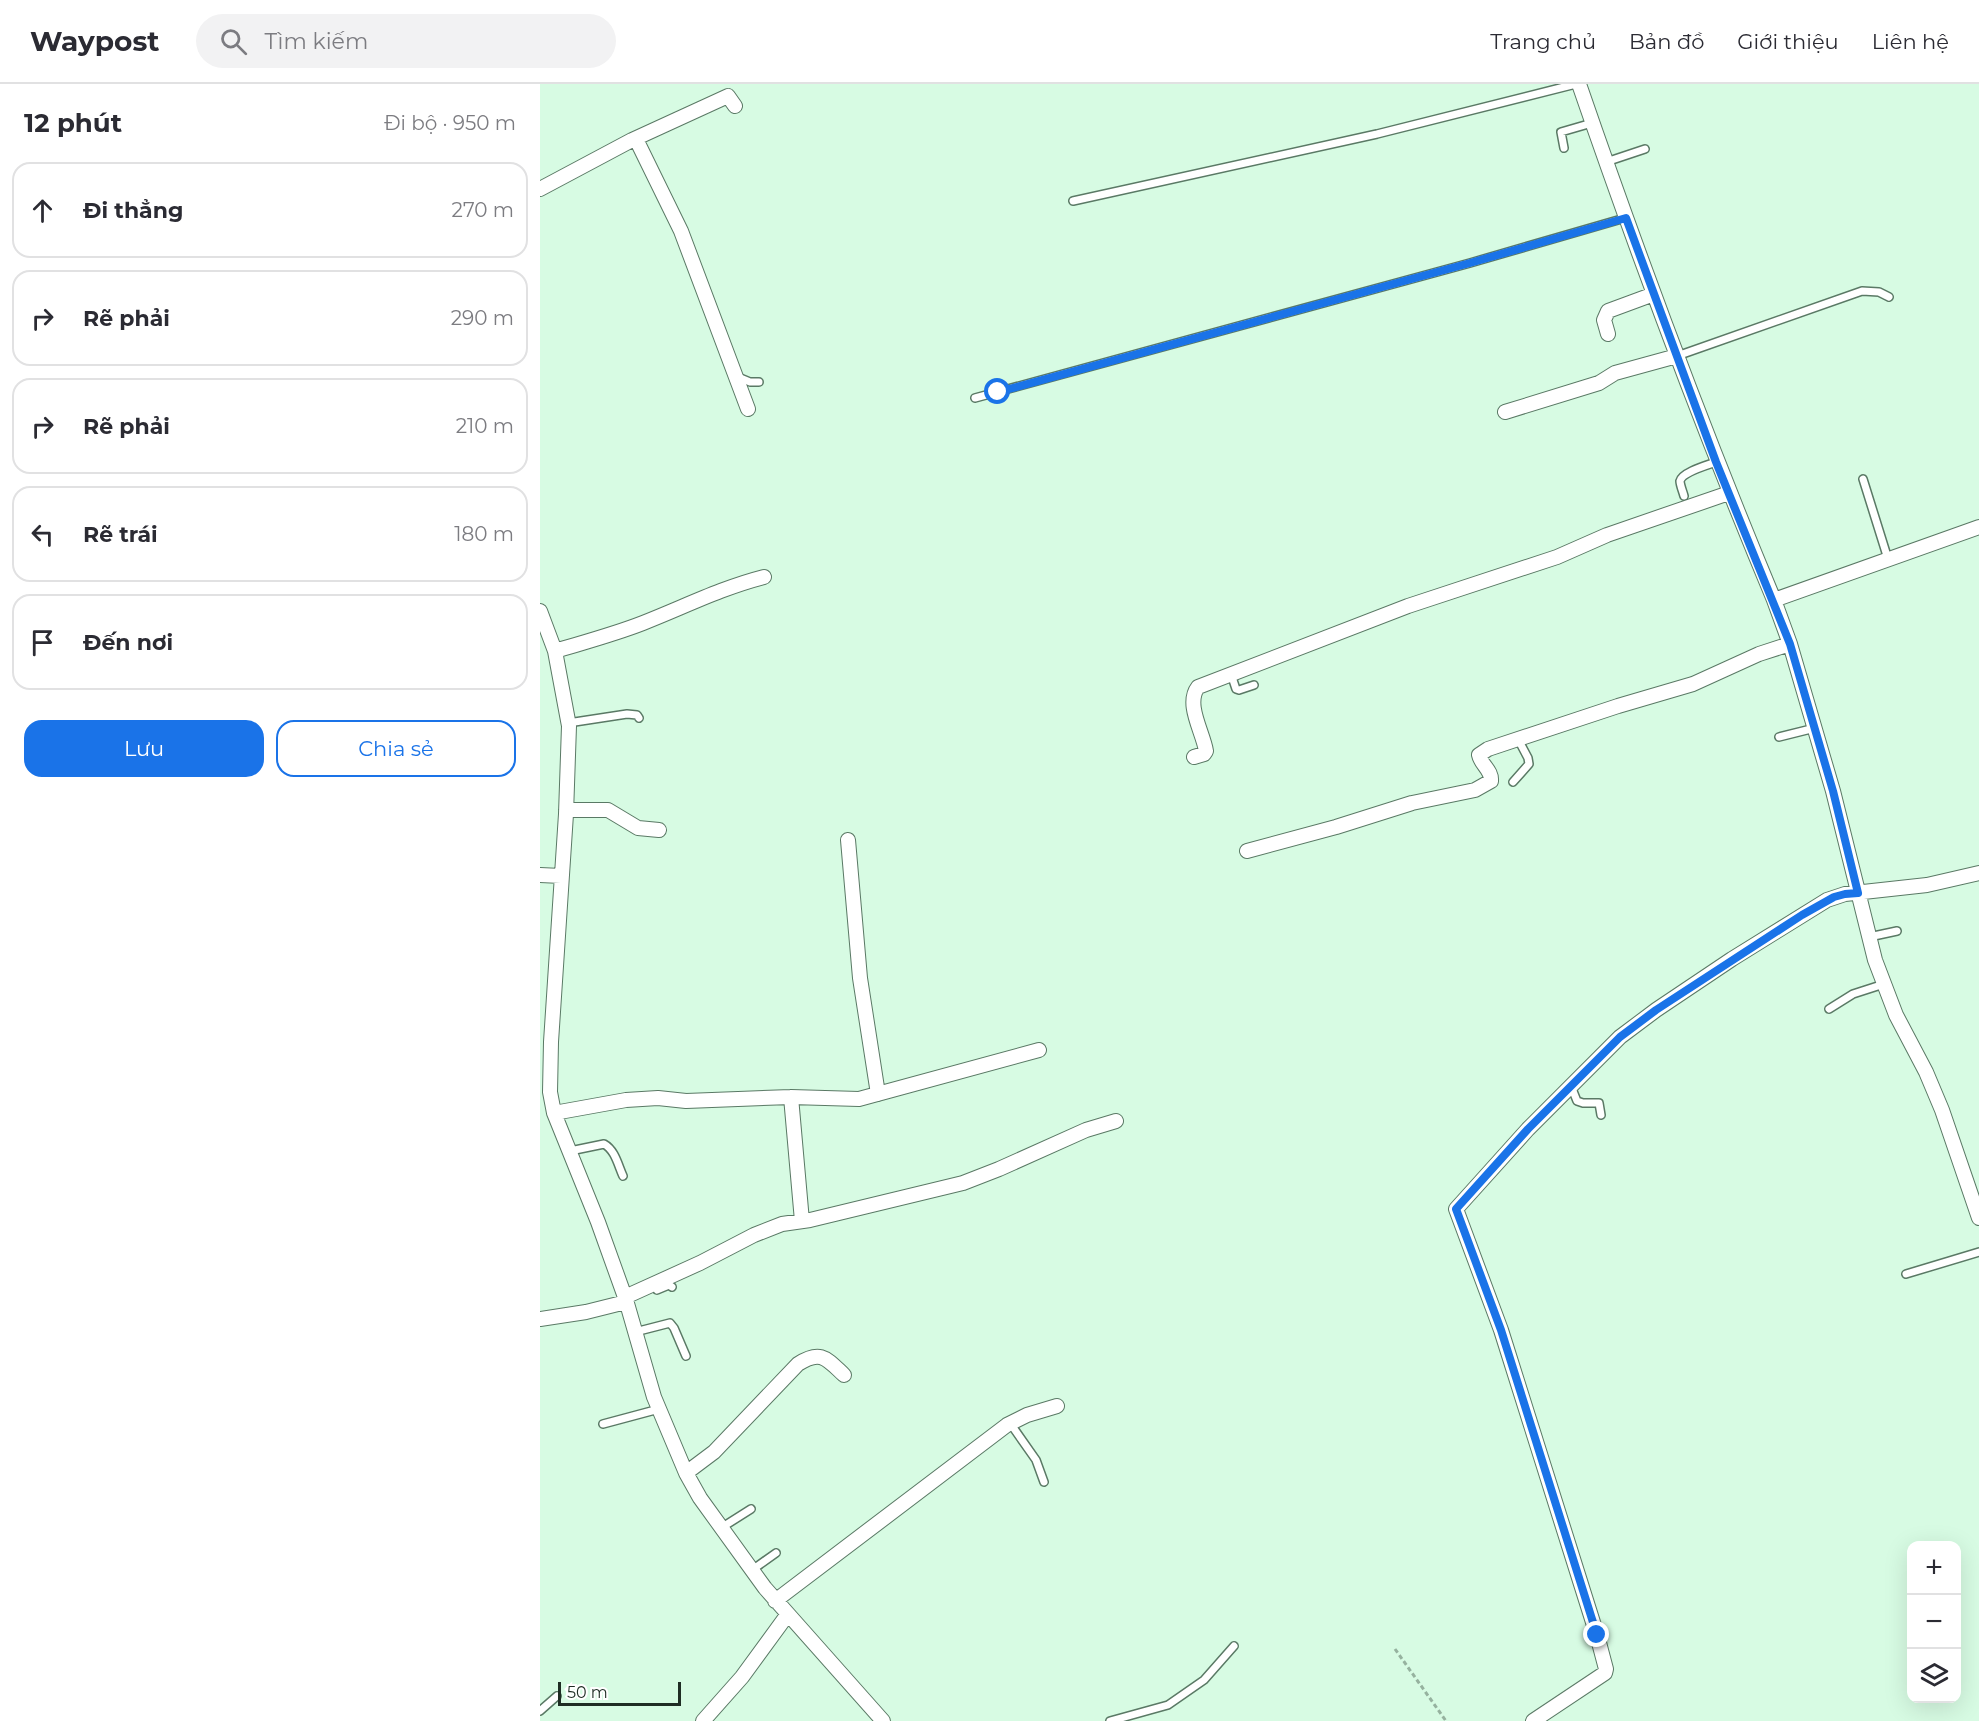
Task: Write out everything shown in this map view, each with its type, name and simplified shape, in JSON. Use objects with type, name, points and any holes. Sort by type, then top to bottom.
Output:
[{"type":"street","points":[[1578,84],[1716,462],[1790,644],[1833,791],[1875,960],[1896,1016],[1926,1072],[1942,1110],[1978,1211]]},
{"type":"street","points":[[540,189],[636,139],[725,97],[728,96],[735,106]]},
{"type":"street","points":[[636,139],[681,231],[748,409]]},
{"type":"street","points":[[1608,334],[1604,320],[1608,311],[1654,294]]},
{"type":"street","points":[[1505,412],[1599,383],[1615,373],[1677,356]]},
{"type":"street","points":[[1194,757],[1206,751],[1193,707],[1198,687],[1408,606],[1557,557],[1607,536],[1729,493]]},
{"type":"street","points":[[1774,600],[1979,527]]},
{"type":"street","points":[[555,651],[641,624],[696,599],[736,584],[764,577]]},
{"type":"street","points":[[540,611],[555,651],[568,723],[566,810],[551,1042],[550,1092],[554,1113],[626,1299],[659,1409],[686,1473],[700,1498],[775,1601],[883,1721]]},
{"type":"street","points":[[1247,851],[1336,827],[1412,803],[1475,790],[1488,784],[1492,778],[1480,760],[1480,753],[1618,706],[1693,684],[1759,654],[1790,644]]},
{"type":"street","points":[[566,810],[608,810],[638,828],[659,830]]},
{"type":"street","points":[[848,840],[860,978],[878,1094]]},
{"type":"street","points":[[1533,1721],[1605,1673],[1606,1669],[1501,1330],[1456,1209],[1528,1129],[1620,1037],[1732,959],[1827,900],[1845,894],[1927,885],[1979,873]]},
{"type":"street","points":[[540,875],[561,876]]},
{"type":"street","points":[[554,1113],[626,1100],[658,1098],[686,1101],[791,1097],[849,1100],[1039,1050]]},
{"type":"street","points":[[791,1097],[802,1221]]},
{"type":"street","points":[[540,1319],[586,1312],[626,1299],[754,1235],[782,1224],[963,1183],[1086,1130],[1116,1121]]},
{"type":"street","points":[[686,1473],[714,1452],[790,1372],[807,1358],[815,1355],[821,1356],[844,1376]]},
{"type":"street","points":[[775,1601],[1010,1424],[1027,1415],[1057,1406]]},
{"type":"street","points":[[703,1721],[742,1677],[788,1614]]},
{"type":"lane","points":[[1072,201],[1377,134],[1578,84]]},
{"type":"lane","points":[[1564,148],[1561,132],[1593,123]]},
{"type":"lane","points":[[1606,162],[1645,149]]},
{"type":"lane","points":[[975,398],[1626,218]]},
{"type":"lane","points":[[1677,356],[1862,291],[1879,292],[1889,297]]},
{"type":"lane","points":[[736,376],[750,382],[759,382]]},
{"type":"lane","points":[[1684,496],[1680,481],[1682,477],[1716,462]]},
{"type":"lane","points":[[1863,479],[1888,559]]},
{"type":"lane","points":[[1231,674],[1236,689],[1254,685]]},
{"type":"lane","points":[[568,723],[627,714],[637,715],[639,718]]},
{"type":"lane","points":[[1779,737],[1815,728]]},
{"type":"lane","points":[[1513,782],[1529,764],[1518,739]]},
{"type":"lane","points":[[1869,938],[1897,931]]},
{"type":"lane","points":[[1829,1009],[1853,994],[1884,984]]},
{"type":"lane","points":[[1571,1086],[1577,1101],[1599,1103],[1601,1115]]},
{"type":"lane","points":[[570,1151],[599,1143],[607,1145],[613,1152],[623,1176]]},
{"type":"lane","points":[[1906,1274],[1979,1252]]},
{"type":"lane","points":[[626,1299],[669,1285],[672,1287]]},
{"type":"lane","points":[[635,1332],[670,1323],[686,1356]]},
{"type":"lane","points":[[603,1424],[659,1409]]},
{"type":"lane","points":[[1010,1424],[1036,1460],[1044,1482]]},
{"type":"lane","points":[[721,1528],[752,1509]]},
{"type":"lane","points":[[752,1570],[776,1553]]},
{"type":"lane","points":[[1110,1721],[1168,1705],[1204,1680],[1234,1646]]},
{"type":"lane","points":[[540,1711],[557,1696]]},
{"type":"path","points":[[1395,1649],[1446,1721]]},
{"type":"route","points":[[998,392],[1626,218],[1716,462],[1790,644],[1833,791],[1858,893],[1834,897],[1802,915],[1732,959],[1620,1037],[1528,1129],[1456,1209],[1501,1330],[1597,1635]]}]
